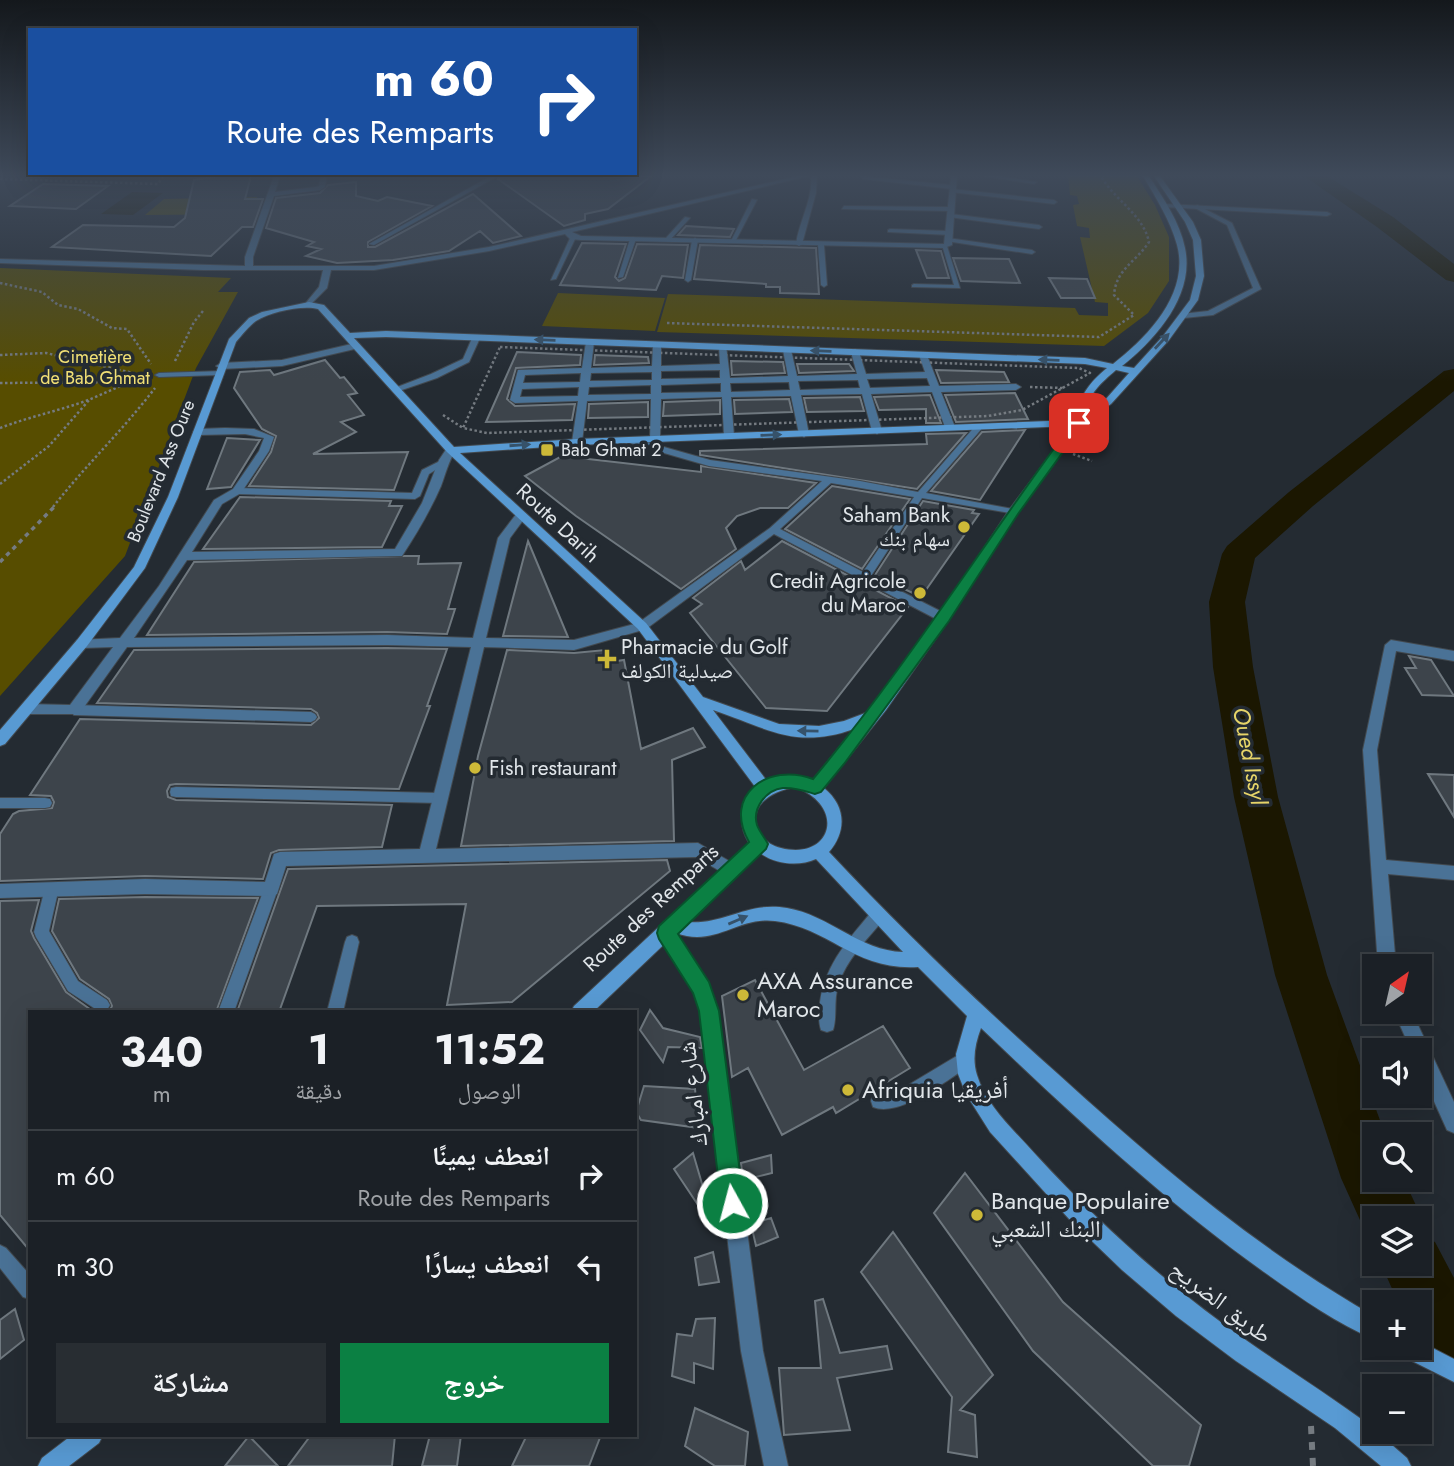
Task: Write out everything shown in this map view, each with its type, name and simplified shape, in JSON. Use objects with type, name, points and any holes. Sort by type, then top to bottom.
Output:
[{"type":"street","points":[[249,267],[256,244]]},
{"type":"street","points":[[0,261],[203,268],[249,267],[325,273],[441,258],[504,244]]},
{"type":"street","points":[[808,244],[836,244]]},
{"type":"street","points":[[1079,423],[1085,396],[1161,319],[1182,285],[1181,244]]},
{"type":"street","points":[[815,788],[944,618],[1013,512],[1079,423],[1108,402],[1184,316],[1194,300],[1200,276],[1196,244]]},
{"type":"street","points":[[309,304],[320,293],[325,273]]},
{"type":"street","name":"Route Darih","points":[[309,304],[321,307],[452,450],[642,626],[764,788]]},
{"type":"street","name":"Boulevard Ass Oure","points":[[0,740],[82,643],[139,568],[173,497],[232,341],[252,320],[309,304]]},
{"type":"street","points":[[347,336],[386,334],[1085,361],[1134,370]]},
{"type":"street","points":[[577,442],[590,342]]},
{"type":"street","points":[[655,439],[657,345]]},
{"type":"street","points":[[220,369],[282,363],[356,346]]},
{"type":"street","points":[[723,347],[729,436]]},
{"type":"street","points":[[787,350],[804,434]]},
{"type":"street","points":[[855,352],[877,431]]},
{"type":"street","points":[[923,355],[950,427]]},
{"type":"street","points":[[724,367],[521,372],[515,400],[1016,387]]},
{"type":"street","points":[[518,386],[930,375]]},
{"type":"street","points":[[183,556],[398,553],[414,530],[438,480],[440,464],[452,450],[577,442],[1079,423]]},
{"type":"street","points":[[26,709],[74,710],[163,589],[218,502],[237,491],[264,451],[268,437],[261,433],[234,430],[198,432]]},
{"type":"street","points":[[426,856],[476,643],[504,538],[521,516]]},
{"type":"street","points":[[82,643],[387,640],[574,645],[642,626]]},
{"type":"street","points":[[1386,954],[1370,750],[1391,645],[1454,656]]},
{"type":"street","points":[[700,702],[723,706],[769,727],[803,732],[843,728],[873,715]]},
{"type":"street","points":[[795,781],[815,788],[832,803],[836,824],[827,844],[809,855],[788,857],[759,844],[748,824],[747,814],[750,804],[764,788],[774,783],[795,781]]},
{"type":"street","name":"Route des Remparts","points":[[582,1010],[759,844]]},
{"type":"street","points":[[0,891],[51,892],[193,886],[271,889],[279,859],[698,850],[730,870]]},
{"type":"street","points":[[818,851],[977,1014],[1160,1180],[1266,1263],[1362,1321]]},
{"type":"street","points":[[1378,866],[1454,873]]},
{"type":"street","points":[[670,929],[713,931],[754,914],[772,913],[806,922],[877,958],[890,961],[922,959]]},
{"type":"street","name":"شارع امبارك","points":[[670,929],[702,989],[709,1011],[742,1286],[754,1359],[771,1427],[776,1466]]},
{"type":"street","points":[[965,1059],[966,1045],[977,1014]]},
{"type":"street","points":[[1409,1024],[1454,1123]]},
{"type":"street","name":"طريق الضريح","points":[[965,1059],[975,1091],[987,1112],[1028,1161],[1102,1240],[1170,1299],[1310,1397],[1382,1450],[1399,1466]]},
{"type":"street","points":[[1432,1360],[1454,1371]]},
{"type":"street","points":[[50,1466],[88,1437]]},
{"type":"lane","points":[[553,279],[569,244]]},
{"type":"lane","points":[[620,277],[631,244]]},
{"type":"lane","points":[[688,280],[694,244]]},
{"type":"lane","points":[[914,286],[958,287],[948,244]]},
{"type":"lane","points":[[978,244],[1032,252]]},
{"type":"lane","points":[[1184,316],[1210,313],[1257,289],[1238,244]]},
{"type":"lane","points":[[821,245],[824,285]]},
{"type":"lane","points":[[396,389],[434,376],[466,360],[476,338]]},
{"type":"lane","points":[[156,375],[220,369]]},
{"type":"lane","points":[[866,576],[919,496],[980,426]]},
{"type":"lane","points":[[629,440],[709,463],[829,480],[1013,512]]},
{"type":"lane","points":[[237,491],[415,496],[425,472],[440,464]]},
{"type":"lane","points":[[642,626],[773,530],[829,480]]},
{"type":"lane","points":[[773,530],[944,618]]},
{"type":"lane","points":[[74,710],[311,717]]},
{"type":"lane","points":[[176,792],[439,798]]},
{"type":"lane","points":[[0,803],[45,803]]},
{"type":"lane","points":[[227,1010],[271,889]]},
{"type":"lane","points":[[51,892],[41,932],[73,986],[102,1005]]},
{"type":"lane","points":[[827,1024],[826,1001],[834,969],[878,915]]},
{"type":"lane","points":[[335,1010],[352,943]]},
{"type":"lane","points":[[879,1101],[902,1098],[965,1059]]},
{"type":"lane","points":[[0,1254],[28,1288]]},
{"type":"path","points":[[667,323],[1099,337],[1134,315],[1114,295],[1115,278],[1148,244]]},
{"type":"path","points":[[0,283],[42,292],[58,305],[78,309],[112,328],[127,329],[150,359],[156,375],[126,382],[90,399],[0,428]]},
{"type":"path","points":[[0,562],[49,513],[74,480],[129,422],[157,385],[174,373],[175,360],[188,338],[192,321],[203,311]]},
{"type":"path","points":[[0,355],[46,352],[147,377]]},
{"type":"path","points":[[0,383],[126,382]]},
{"type":"path","points":[[1016,387],[1064,388]]},
{"type":"path","points":[[0,484],[43,452],[72,424],[90,399]]},
{"type":"path","points":[[1310,1397],[1313,1466]]},
{"type":"green space","points":[[1082,244],[1169,244],[1169,281],[1148,313],[1104,346],[657,332],[668,294],[1075,308],[1079,315],[1108,316],[1108,303],[1095,302]]},
{"type":"green space","name":"Cimetière de Bab Ghmat","points":[[0,268],[231,278],[218,292],[238,292],[196,368],[125,556],[0,696]]},
{"type":"green space","points":[[558,293],[665,298],[655,331],[542,326]]},
{"type":"building","points":[[56,244],[223,244],[211,256],[52,247]]},
{"type":"building","points":[[459,244],[449,251],[393,260],[337,263],[306,256],[321,249],[307,246]]},
{"type":"building","points":[[581,244],[626,244],[615,277],[619,281],[625,278],[637,244],[688,245],[683,278],[662,276],[656,290],[560,285]]},
{"type":"building","points":[[700,245],[816,248],[819,294],[780,293],[780,287],[766,287],[766,284],[694,279]]},
{"type":"building","points":[[916,250],[941,251],[949,278],[927,278]]},
{"type":"building","points":[[953,258],[1009,259],[1020,283],[961,281]]},
{"type":"building","points":[[1049,278],[1087,279],[1095,298],[1061,298]]},
{"type":"building","points":[[517,352],[581,355],[580,365],[516,368],[507,399],[515,406],[575,404],[572,420],[486,422]]},
{"type":"building","points":[[595,355],[648,357],[649,363],[594,365]]},
{"type":"building","points":[[325,360],[357,393],[348,395],[364,415],[341,422],[356,432],[313,454],[408,452],[394,490],[249,486],[271,452],[276,436],[262,429],[234,388],[240,372],[270,370],[274,375]]},
{"type":"building","points":[[731,361],[783,362],[785,373],[732,375]]},
{"type":"building","points":[[797,364],[849,364],[854,371],[799,373]]},
{"type":"building","points":[[936,370],[1004,372],[1009,382],[941,383]]},
{"type":"building","points":[[1015,393],[1028,419],[956,422],[945,395]]},
{"type":"building","points":[[930,395],[941,423],[926,423],[926,409],[879,410],[874,397]]},
{"type":"building","points":[[860,397],[864,411],[807,412],[804,398]]},
{"type":"building","points":[[789,399],[792,412],[735,414],[734,400]]},
{"type":"building","points":[[720,400],[720,414],[663,416],[664,402]]},
{"type":"building","points":[[648,402],[648,417],[588,418],[589,404]]},
{"type":"building","points":[[1025,430],[980,500],[931,491],[982,432]]},
{"type":"building","points":[[966,433],[917,489],[700,455],[700,451],[927,444],[926,434]]},
{"type":"building","points":[[227,438],[260,440],[231,487],[207,489]]},
{"type":"building","points":[[562,456],[701,472],[701,466],[816,483],[788,508],[760,508],[737,516],[726,528],[736,549],[681,589],[576,516],[525,476]]},
{"type":"building","points":[[832,486],[910,499],[862,569],[785,529]]},
{"type":"building","points":[[240,497],[391,501],[389,506],[402,506],[382,547],[203,549]]},
{"type":"building","points":[[923,501],[974,510],[972,513],[979,514],[921,597],[875,575]]},
{"type":"building","points":[[528,541],[568,637],[503,636]]},
{"type":"building","points":[[782,541],[908,607],[827,711],[766,708],[690,613],[702,604],[693,598],[741,561],[745,570]]},
{"type":"building","points":[[419,556],[418,564],[461,563],[448,609],[455,609],[447,634],[387,632],[147,635],[194,562]]},
{"type":"building","points":[[447,649],[427,706],[430,706],[399,789],[176,784],[170,785],[167,791],[168,797],[176,800],[392,805],[382,847],[279,850],[271,853],[263,879],[145,876],[0,881],[0,834],[13,814],[19,811],[52,808],[54,802],[51,796],[30,795],[80,719],[311,725],[319,718],[311,709],[97,703],[134,650]]},
{"type":"building","points":[[507,650],[574,653],[605,650],[604,663],[624,660],[641,749],[693,728],[705,747],[672,760],[674,841],[461,846],[478,756]]},
{"type":"building","points":[[1409,656],[1431,660],[1454,696],[1422,695],[1405,668],[1416,668]]},
{"type":"building","points":[[1428,774],[1454,775],[1454,817]]},
{"type":"building","points":[[667,860],[670,871],[512,1002],[447,1005],[466,904],[317,906],[280,1010],[238,1010],[288,869]]},
{"type":"building","points":[[258,898],[217,1010],[110,1010],[112,1006],[109,999],[80,979],[52,931],[59,899]]},
{"type":"building","points":[[39,900],[31,931],[34,938],[66,992],[91,1010],[28,1010],[28,1249],[0,1215],[0,901]]},
{"type":"building","points":[[755,980],[804,1070],[883,1026],[910,1068],[836,1113],[833,1107],[782,1135],[748,1068],[732,1077],[722,996]]},
{"type":"building","points":[[650,1010],[663,1028],[700,1037],[702,1048],[668,1047],[663,1062],[640,1030]]},
{"type":"building","points":[[644,1086],[695,1089],[699,1128],[641,1120],[637,1109]]},
{"type":"building","points":[[693,1153],[712,1218],[708,1220],[674,1169]]},
{"type":"building","points":[[771,1155],[772,1173],[743,1180],[741,1163]]},
{"type":"building","points":[[965,1173],[1063,1302],[1201,1425],[1189,1466],[1153,1466],[1033,1351],[934,1213]]},
{"type":"building","points":[[771,1218],[778,1237],[756,1246],[751,1224]]},
{"type":"building","points":[[893,1232],[993,1375],[960,1410],[975,1415],[977,1457],[948,1452],[952,1397],[861,1272]]},
{"type":"building","points":[[713,1252],[719,1282],[699,1285],[695,1258]]},
{"type":"building","points":[[823,1299],[840,1353],[887,1346],[892,1369],[837,1378],[850,1430],[784,1435],[779,1368],[821,1368],[815,1301]]},
{"type":"building","points":[[15,1309],[24,1340],[0,1359],[0,1320]]},
{"type":"building","points":[[715,1318],[713,1369],[694,1363],[694,1383],[672,1376],[677,1334],[692,1336],[696,1319]]},
{"type":"building","points":[[695,1408],[748,1432],[745,1466],[715,1466],[685,1446]]},
{"type":"building","points":[[250,1437],[278,1466],[225,1466]]},
{"type":"building","points":[[310,1437],[395,1437],[392,1466],[288,1466]]},
{"type":"building","points":[[429,1437],[461,1437],[457,1466],[422,1466]]},
{"type":"building","points":[[526,1437],[600,1437],[589,1466],[512,1466]]},
{"type":"waterway","name":"Oued Issyl","points":[[1414,244],[1454,275]]},
{"type":"waterway","name":"Oued Issyl","points":[[1385,1206],[1371,1178],[1301,975],[1256,797],[1233,667],[1227,602],[1239,554],[1301,499],[1454,377]]},
{"type":"waterway","name":"Oued Issyl","points":[[1419,1276],[1454,1347]]},
{"type":"place","name":"Bab Ghmat 2","points":[[547,450]]},
{"type":"place","name":"Saham Bank سهام بنك","points":[[964,527]]},
{"type":"place","name":"Credit Agricole du Maroc","points":[[920,593]]},
{"type":"place","name":"Pharmacie du Golf صيدلية الكولف","points":[[607,659]]},
{"type":"place","name":"Fish restaurant","points":[[475,768]]},
{"type":"place","name":"AXA Assurance Maroc","points":[[743,995]]},
{"type":"place","name":"Afriquia أفريقيا","points":[[848,1090]]},
{"type":"place","name":"Banque Populaire البنك الشعبي","points":[[977,1215]]},
{"type":"route","points":[[732,1203],[709,1011],[702,989],[666,933],[759,844],[752,835],[747,814],[756,794],[774,783],[784,781],[805,783],[815,788],[881,706],[944,618],[1013,512],[1079,423]]}]
